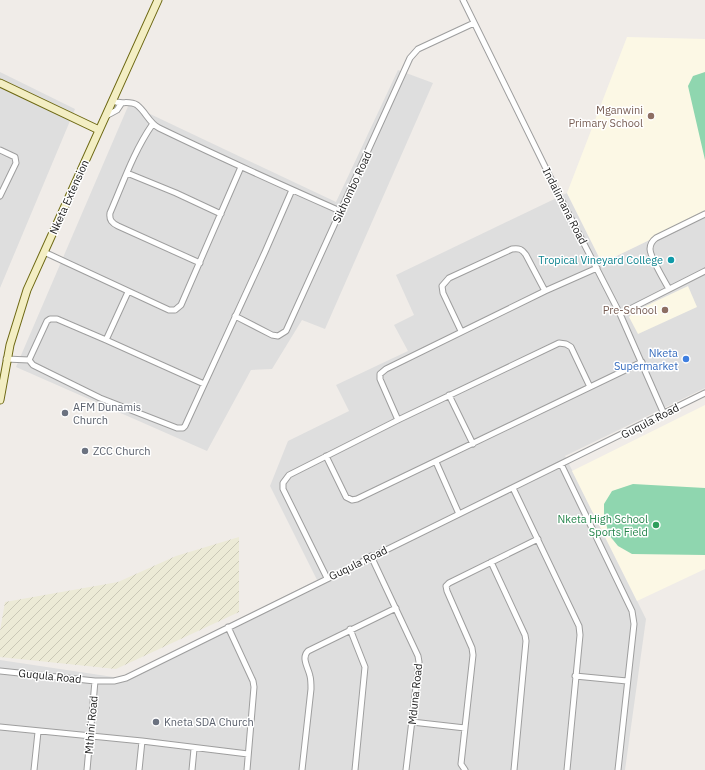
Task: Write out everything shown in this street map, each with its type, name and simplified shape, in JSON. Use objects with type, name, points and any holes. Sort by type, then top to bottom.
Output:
[{"type":"street","name":"Nketa Extension","points":[[0,400],[6,359],[27,290],[158,0]]},
{"type":"street","name":"Indalimana Road","points":[[463,0],[620,314],[664,414]]},
{"type":"street","name":"Sikhombo Road","points":[[235,316],[272,336],[283,334],[374,140],[407,65],[414,53],[432,42],[474,23]]},
{"type":"street","points":[[0,83],[99,130]]},
{"type":"street","points":[[113,101],[121,104],[130,102],[139,107],[152,125],[340,211]]},
{"type":"street","points":[[106,116],[117,110],[121,104]]},
{"type":"street","points":[[152,125],[140,145],[127,173],[110,213],[110,218],[112,222],[118,226],[200,263]]},
{"type":"street","points":[[0,150],[15,157],[16,162],[0,196]]},
{"type":"street","points":[[44,252],[128,292],[169,310],[175,310],[180,305],[200,263],[241,167]]},
{"type":"street","points":[[127,173],[176,193],[221,214]]},
{"type":"street","points":[[6,359],[29,360],[33,365],[97,397],[177,428],[183,428],[187,424],[292,190]]},
{"type":"street","points":[[669,289],[651,253],[650,244],[652,240],[705,214]]},
{"type":"street","points":[[461,331],[443,293],[442,286],[449,278],[516,248],[523,251],[526,255],[545,291]]},
{"type":"street","points":[[398,420],[380,379],[380,374],[386,369],[461,331],[597,268]]},
{"type":"street","points":[[620,314],[705,271]]},
{"type":"street","points":[[106,340],[128,292]]},
{"type":"street","points":[[29,360],[45,325],[50,319],[61,320],[204,384]]},
{"type":"street","points":[[327,578],[286,495],[283,483],[289,475],[398,420],[559,343],[572,347],[590,387]]},
{"type":"street","points":[[326,456],[346,497],[354,500],[642,362]]},
{"type":"street","name":"Guqula Road","points":[[0,671],[96,681],[114,681],[126,678],[371,556],[705,393]]},
{"type":"street","points":[[450,395],[473,444]]},
{"type":"street","points":[[436,462],[459,514]]},
{"type":"street","points":[[560,464],[632,612],[634,624],[618,770]]},
{"type":"street","points":[[513,488],[579,626],[580,635],[567,770]]},
{"type":"street","points":[[465,770],[461,764],[473,655],[472,648],[446,586],[449,583],[538,539]]},
{"type":"street","name":"Mduna Road","points":[[371,556],[416,650],[419,662],[406,770]]},
{"type":"street","points":[[491,562],[526,640],[514,770]]},
{"type":"street","points":[[302,770],[311,689],[310,676],[305,656],[308,651],[350,629],[396,608]]},
{"type":"street","points":[[228,627],[253,681],[254,687],[247,770]]},
{"type":"street","points":[[350,629],[365,667],[355,770]]},
{"type":"street","points":[[575,676],[627,681]]},
{"type":"street","name":"Mthini Road","points":[[87,770],[96,681]]},
{"type":"street","points":[[412,722],[465,728]]},
{"type":"street","points":[[0,727],[38,732],[142,741],[248,754]]},
{"type":"street","points":[[34,770],[38,732]]},
{"type":"street","points":[[139,770],[142,741]]},
{"type":"street","points":[[192,770],[194,748]]},
{"type":"shaded area","name":"Mganwini Primary School","points":[[627,37],[705,39],[705,213],[602,263],[567,193]]},
{"type":"shaded area","points":[[398,70],[433,83],[325,329],[302,320],[272,369],[251,370],[207,451],[16,367],[129,104],[336,202]]},
{"type":"shaded area","points":[[0,72],[75,109],[0,288]]},
{"type":"shaded area","points":[[567,193],[602,263],[705,213],[705,388],[565,456],[646,619],[625,770],[0,770],[0,660],[120,678],[317,580],[270,486],[288,441],[349,411],[336,385],[408,351],[394,325],[414,315],[396,275]]},
{"type":"shaded area","name":"Pre-School","points":[[688,286],[697,307],[638,334],[629,317],[633,312]]},
{"type":"shaded area","points":[[705,405],[705,569],[637,601],[572,471]]},
{"type":"shaded area","points":[[239,537],[239,612],[116,669],[0,657],[0,631],[5,602],[118,582],[176,556]]},
{"type":"green space","points":[[705,72],[705,160],[688,86],[693,76]]},
{"type":"green space","name":"Nketa High School Sports Field","points":[[633,484],[705,488],[705,555],[632,554],[618,546],[609,535],[604,515],[604,504],[612,491]]},
{"type":"place","name":"Mganwini Primary School","points":[[651,116]]},
{"type":"place","name":"Tropical Vineyard College","points":[[671,260]]},
{"type":"place","name":"Pre-School","points":[[665,310]]},
{"type":"place","name":"Nketa Supermarket","points":[[686,359]]},
{"type":"place","name":"AFM Dunamis Church","points":[[65,413]]},
{"type":"place","name":"ZCC Church","points":[[85,451]]},
{"type":"place","name":"Nketa High School Sports Field","points":[[656,525]]},
{"type":"place","name":"Kneta SDA Church","points":[[156,722]]}]
